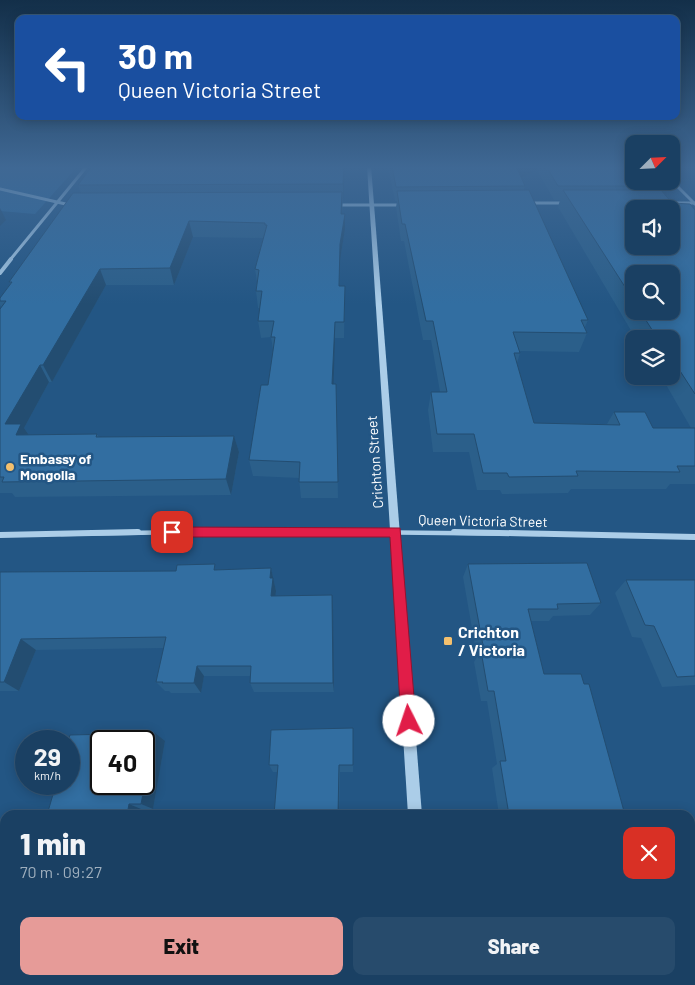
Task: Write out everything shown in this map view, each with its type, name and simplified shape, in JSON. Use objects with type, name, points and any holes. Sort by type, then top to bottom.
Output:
[{"type":"street","points":[[0,273],[50,212]]},
{"type":"street","name":"Crichton Street","points":[[372,212],[415,810]]},
{"type":"street","name":"Queen Victoria Street","points":[[0,535],[97,532],[458,531],[695,537]]},
{"type":"shaded area","points":[[11,212],[37,212],[35,214]]},
{"type":"building","points":[[59,212],[341,212],[341,214],[345,214],[340,244],[339,286],[345,286],[344,322],[335,322],[332,384],[336,384],[338,482],[299,482],[300,462],[249,460],[261,385],[268,385],[275,337],[271,337],[274,321],[258,321],[262,291],[256,291],[259,270],[255,269],[267,225],[265,223],[189,221],[170,268],[100,269],[43,365],[40,365],[5,424],[21,424],[16,435],[97,434],[96,437],[234,436],[226,479],[2,482],[4,477],[0,477],[0,309],[6,301],[0,301],[0,298],[12,282],[9,282]]},
{"type":"building","points":[[400,212],[539,212],[588,320],[581,320],[587,333],[513,332],[520,353],[514,353],[534,423],[620,425],[614,412],[645,412],[653,428],[695,428],[695,466],[677,466],[680,472],[576,471],[578,476],[509,477],[507,473],[483,473],[474,434],[437,434],[431,392],[447,392],[433,321],[426,321],[405,224],[402,224]]},
{"type":"building","points":[[577,212],[625,212],[625,255],[680,255],[680,212],[695,212],[695,394],[680,371],[680,330],[652,330],[646,320],[680,320],[680,265],[625,265],[625,287]]},
{"type":"building","points":[[587,563],[601,603],[557,604],[558,609],[528,609],[544,674],[581,674],[584,684],[589,684],[624,810],[508,810],[500,761],[506,761],[494,691],[488,691],[481,651],[484,651],[468,564]]},
{"type":"building","points":[[215,564],[214,570],[271,568],[270,578],[273,578],[271,596],[332,595],[333,683],[250,683],[251,666],[197,666],[194,683],[156,682],[166,637],[21,639],[4,682],[0,682],[0,572],[176,571],[177,565]]},
{"type":"building","points":[[626,580],[695,580],[695,676],[677,677],[654,626],[645,625]]},
{"type":"building","points":[[353,728],[353,765],[339,765],[338,810],[274,810],[278,765],[269,765],[271,730]]},
{"type":"building","points":[[80,735],[90,735],[90,795],[143,795],[141,804],[129,804],[128,810],[48,810],[53,795],[80,795]]},
{"type":"place","name":"Embassy of Mongolia","points":[[10,467]]},
{"type":"place","name":"Crichton / Victoria","points":[[448,641]]},
{"type":"route","points":[[172,532],[396,532],[409,721]]}]
